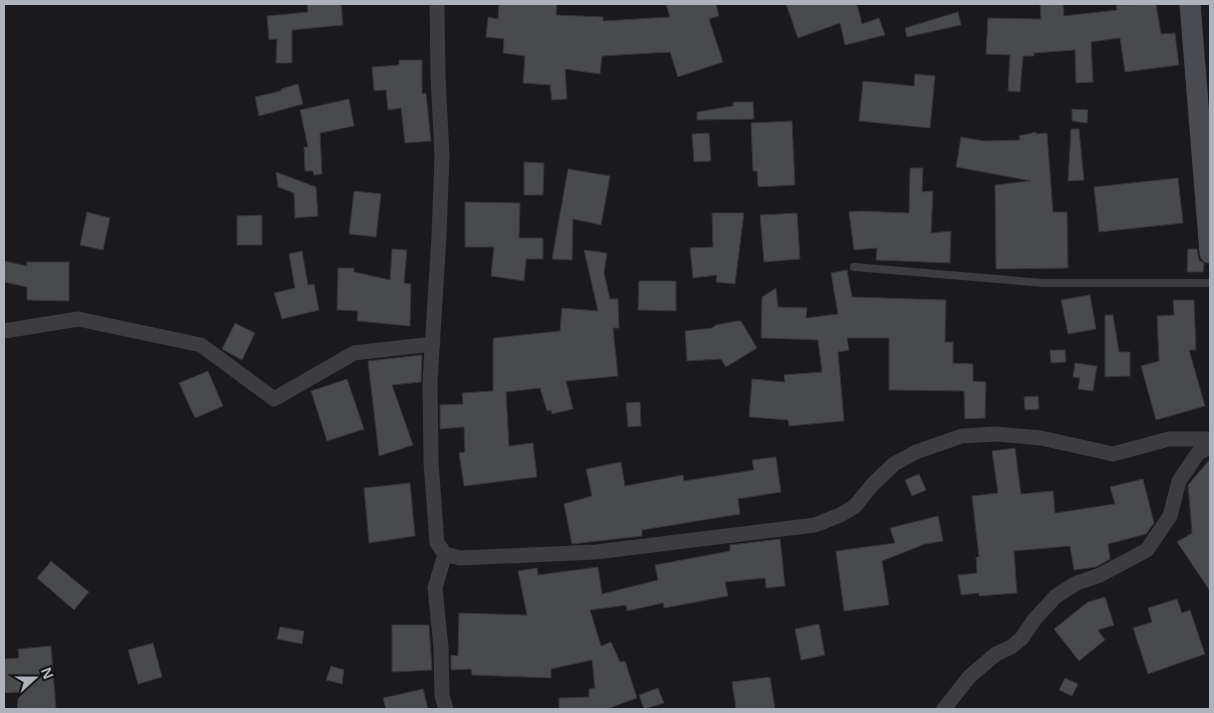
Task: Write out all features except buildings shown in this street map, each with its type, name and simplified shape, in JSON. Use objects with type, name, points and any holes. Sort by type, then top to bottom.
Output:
[{"type":"main road","points":[[1190,4],[1210,253]]},
{"type":"street","points":[[437,4],[442,156],[430,382],[430,462],[436,543],[445,554],[460,558],[596,552],[815,525],[840,515],[855,506],[873,484],[894,464],[916,452],[962,436],[996,434],[1041,438],[1113,454],[1169,439],[1210,439]]},
{"type":"street","points":[[4,331],[78,319],[201,345],[274,400],[354,353],[433,344]]},
{"type":"street","points":[[944,709],[969,677],[996,654],[1011,647],[1022,638],[1034,620],[1056,596],[1077,583],[1100,575],[1147,550],[1170,516],[1180,481],[1198,453],[1210,447]]},
{"type":"street","points":[[445,554],[435,588],[442,696],[446,709]]},
{"type":"lane","points":[[854,266],[1044,283],[1210,283]]}]
